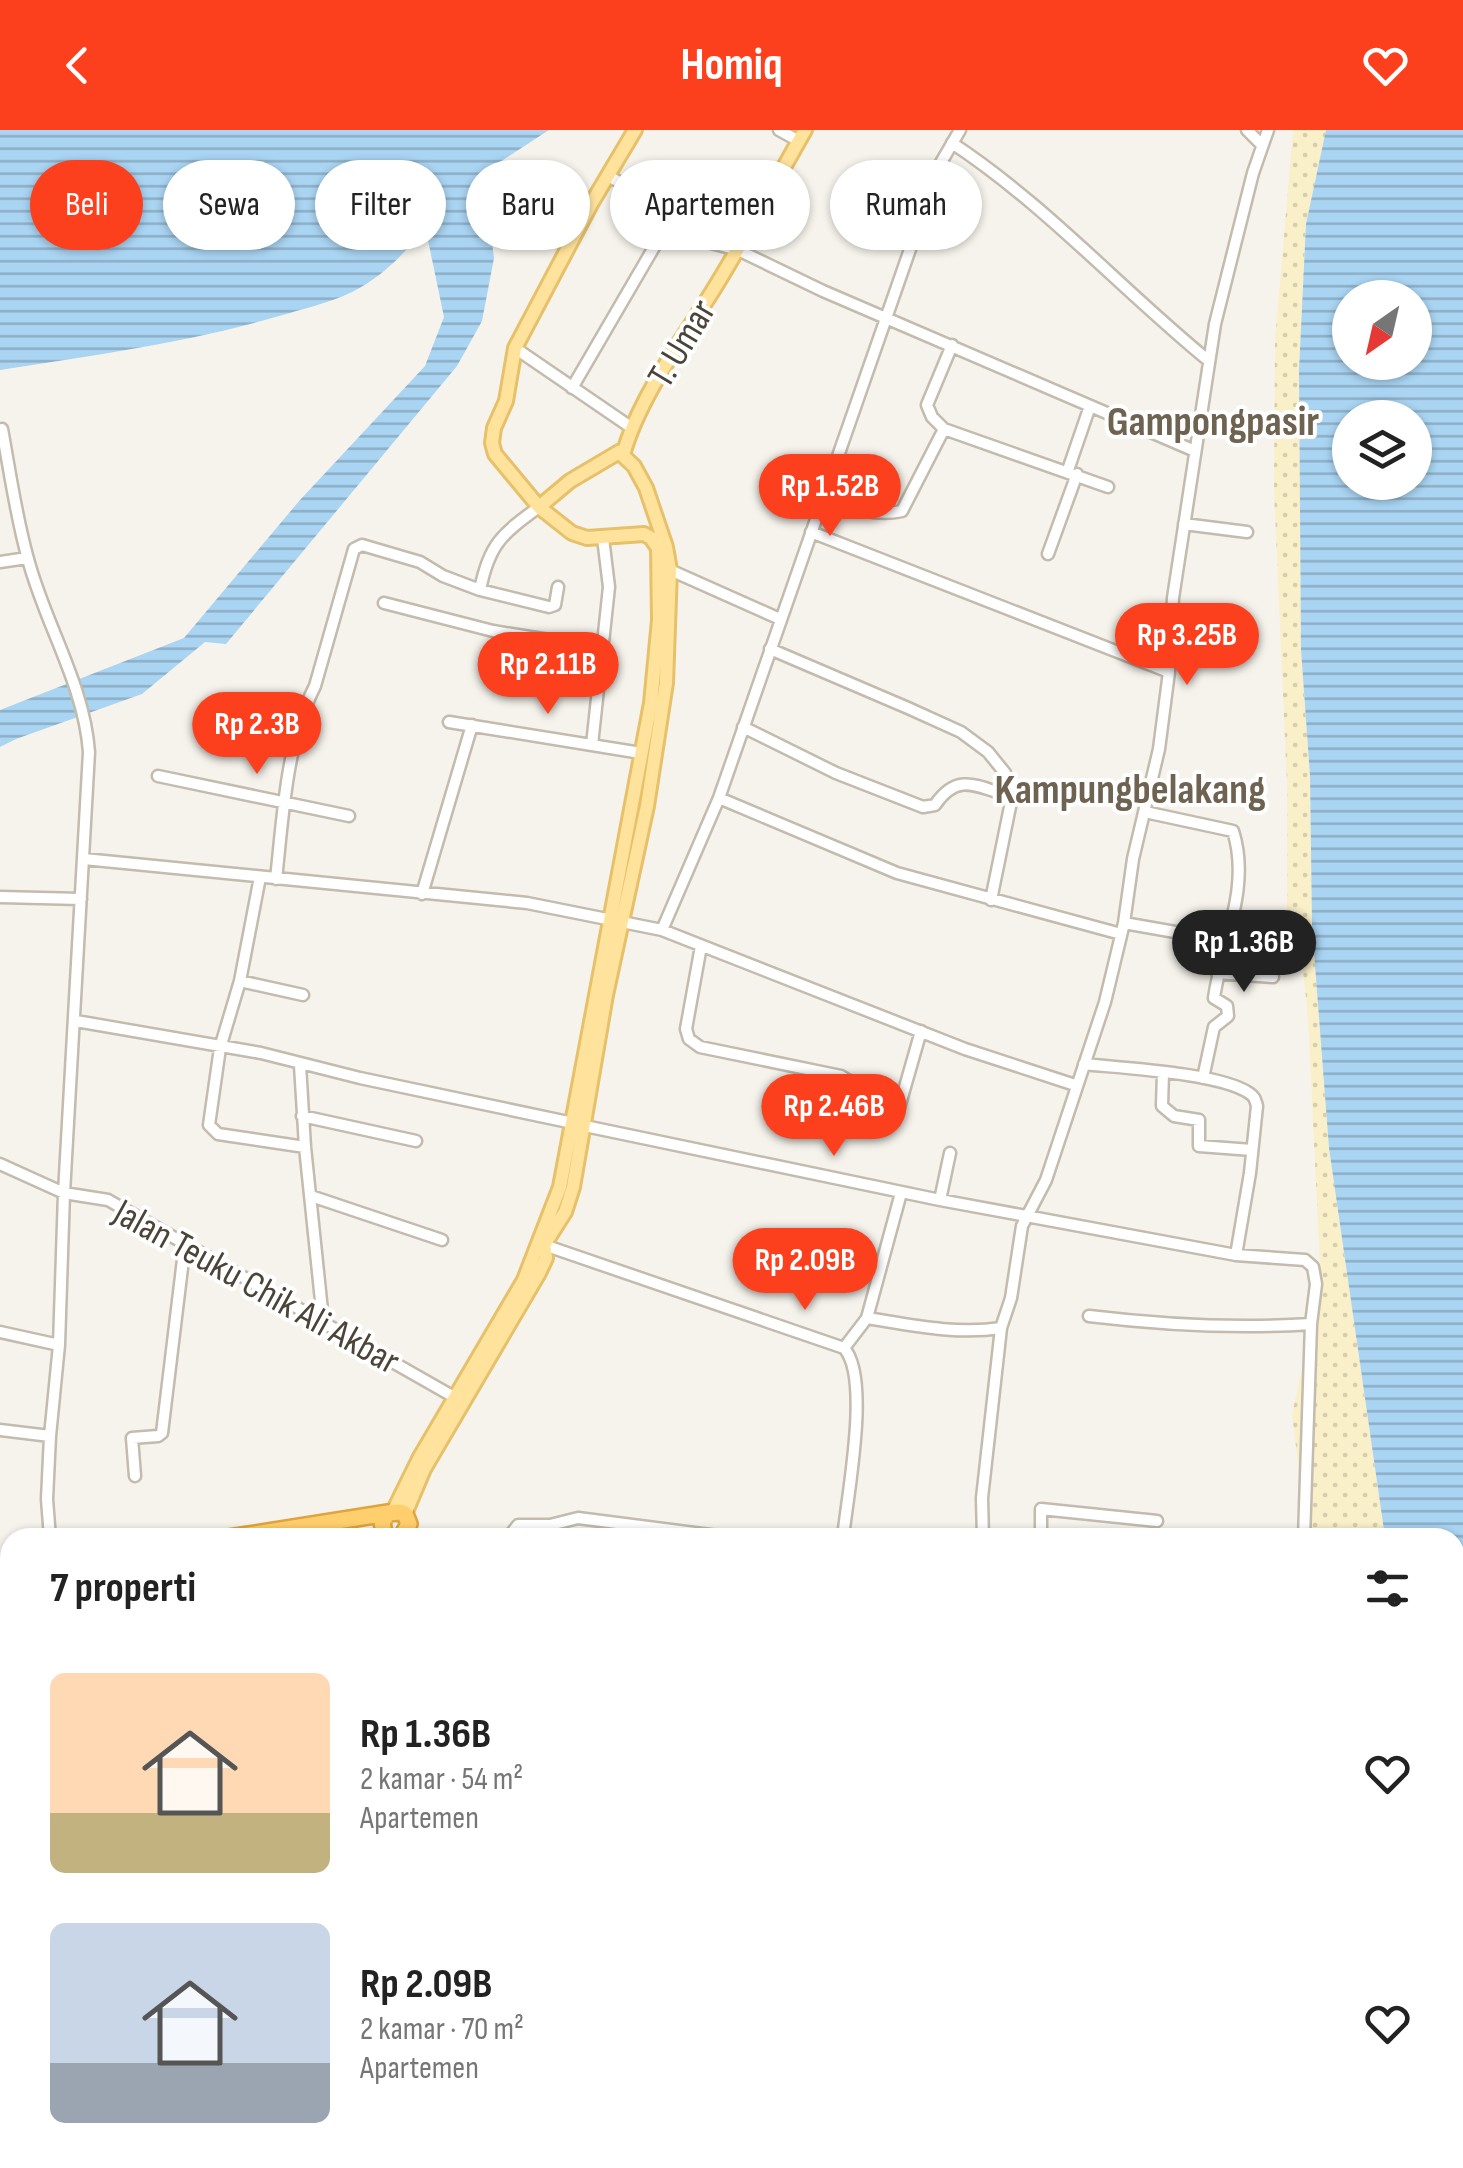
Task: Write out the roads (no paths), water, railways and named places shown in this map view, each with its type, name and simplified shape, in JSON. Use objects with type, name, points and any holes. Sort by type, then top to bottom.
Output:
[{"type":"highway","points":[[385,1528],[382,1522],[402,1523]]},
{"type":"highway","points":[[344,1528],[402,1523]]},
{"type":"main road","points":[[619,160],[635,130]]},
{"type":"main road","name":"T. Umar","points":[[789,160],[802,136]]},
{"type":"main road","points":[[402,1523],[424,1469],[539,1273],[546,1258],[544,1245],[570,1198],[656,666],[658,548],[651,538],[644,534],[603,538],[572,533],[540,507],[493,448],[493,434],[506,401],[515,348],[591,204],[610,177]]},
{"type":"main road","name":"T. Umar","points":[[623,455],[632,428],[671,358],[738,250]]},
{"type":"main road","points":[[540,507],[553,493],[613,454],[623,455],[638,472],[654,505],[670,570],[661,719],[647,806],[616,920]]},
{"type":"main road","points":[[402,1523],[454,1397],[535,1258],[579,1125]]},
{"type":"street","points":[[779,130],[802,136]]},
{"type":"street","points":[[662,930],[719,798],[939,166],[960,130]]},
{"type":"street","points":[[1248,130],[1262,145]]},
{"type":"street","points":[[983,1528],[982,1498],[1001,1328],[1011,1298],[1021,1231],[1046,1180],[1105,1002],[1122,929],[1133,859],[1159,749],[1173,598],[1209,361],[1230,261],[1268,130]]},
{"type":"street","points":[[952,143],[1024,196],[1209,361]]},
{"type":"street","points":[[572,388],[652,250]]},
{"type":"street","points":[[738,250],[1194,451]]},
{"type":"street","points":[[952,344],[927,405],[944,429],[1108,487]]},
{"type":"street","points":[[515,348],[632,428]]},
{"type":"street","points":[[1048,554],[1090,406]]},
{"type":"street","points":[[2,429],[27,558],[74,682],[87,736],[90,769],[64,1192],[59,1345],[50,1436],[49,1528]]},
{"type":"street","points":[[821,499],[860,511],[902,511],[944,429]]},
{"type":"street","points":[[480,590],[486,561],[498,539],[540,507]]},
{"type":"street","points":[[1184,524],[1248,532]]},
{"type":"street","points":[[811,532],[1169,672]]},
{"type":"street","points":[[592,744],[609,587],[603,538]]},
{"type":"street","points":[[276,879],[285,804],[305,706],[315,686],[354,549],[366,545],[420,562],[480,590],[552,607],[558,587]]},
{"type":"street","points":[[0,562],[27,558]]},
{"type":"street","points":[[670,570],[780,620]]},
{"type":"street","points":[[384,603],[493,632],[604,650]]},
{"type":"street","points":[[770,649],[974,740],[1004,773],[1012,797],[991,900]]},
{"type":"street","points":[[449,722],[641,753]]},
{"type":"street","points":[[422,894],[472,725]]},
{"type":"street","points":[[743,728],[836,773],[924,808],[958,784],[1012,797]]},
{"type":"street","points":[[158,776],[349,816]]},
{"type":"street","points":[[719,798],[897,873],[991,900],[1122,929],[1226,942]]},
{"type":"street","points":[[1145,812],[1233,830],[1238,846],[1238,905],[1217,973],[1214,998],[1227,1006],[1228,1016],[1214,1026],[1203,1078]]},
{"type":"street","points":[[84,858],[527,903],[662,930],[965,1049],[1076,1084]]},
{"type":"street","points":[[260,877],[240,981],[220,1048],[210,1129],[258,1142],[304,1148]]},
{"type":"street","points":[[0,897],[81,899]]},
{"type":"street","points":[[701,946],[686,1029],[689,1039],[700,1047],[841,1076],[852,1083],[870,1108],[890,1114],[899,1108],[921,1031]]},
{"type":"street","points":[[1217,973],[1273,977]]},
{"type":"street","points":[[240,981],[303,995]]},
{"type":"street","points":[[76,1022],[261,1052],[300,1065],[940,1200],[1236,1255],[1292,1257],[1309,1263],[1316,1284],[1311,1324],[1304,1528]]},
{"type":"street","points":[[1084,1064],[1203,1078],[1244,1090],[1253,1097],[1257,1106],[1236,1255]]},
{"type":"street","points":[[300,1065],[304,1148],[323,1320]]},
{"type":"street","points":[[1163,1072],[1162,1106],[1174,1116],[1198,1120],[1198,1145],[1252,1150]]},
{"type":"street","points":[[302,1116],[416,1140]]},
{"type":"street","points":[[940,1200],[950,1153]]},
{"type":"street","name":"Jalan Teuku Chik Ali Akbar","points":[[0,1164],[64,1192],[108,1200],[454,1397]]},
{"type":"street","points":[[844,1348],[866,1318],[901,1192]]},
{"type":"street","points":[[311,1196],[442,1240]]},
{"type":"street","points":[[135,1476],[133,1437],[162,1433],[185,1243]]},
{"type":"street","points":[[544,1245],[844,1348],[852,1359],[858,1390],[844,1528]]},
{"type":"street","points":[[1089,1316],[1214,1327],[1311,1324]]},
{"type":"street","points":[[866,1318],[943,1329],[1001,1328]]},
{"type":"street","points":[[0,1332],[59,1345]]},
{"type":"street","points":[[0,1430],[50,1436]]},
{"type":"street","points":[[1042,1528],[1041,1509],[1157,1521]]},
{"type":"street","points":[[515,1528],[518,1524],[550,1525],[578,1518],[618,1528]]},
{"type":"water","points":[[0,130],[549,130],[503,160],[466,160],[466,250],[493,250],[494,258],[482,321],[457,366],[226,644],[205,642],[142,694],[0,747],[0,710],[184,638],[300,500],[425,366],[444,317],[430,250],[446,250],[446,160],[315,160],[315,250],[405,250],[383,272],[352,292],[325,303],[176,341],[0,370]]},
{"type":"water","points":[[1326,130],[1463,130],[1463,1528],[1384,1528],[1329,1148],[1312,926],[1310,776],[1301,649],[1299,370],[1306,224]]},
{"type":"district","name":"Gampongpasir","points":[[1213,420]]},
{"type":"district","name":"Kampungbelakang","points":[[1130,788]]}]
